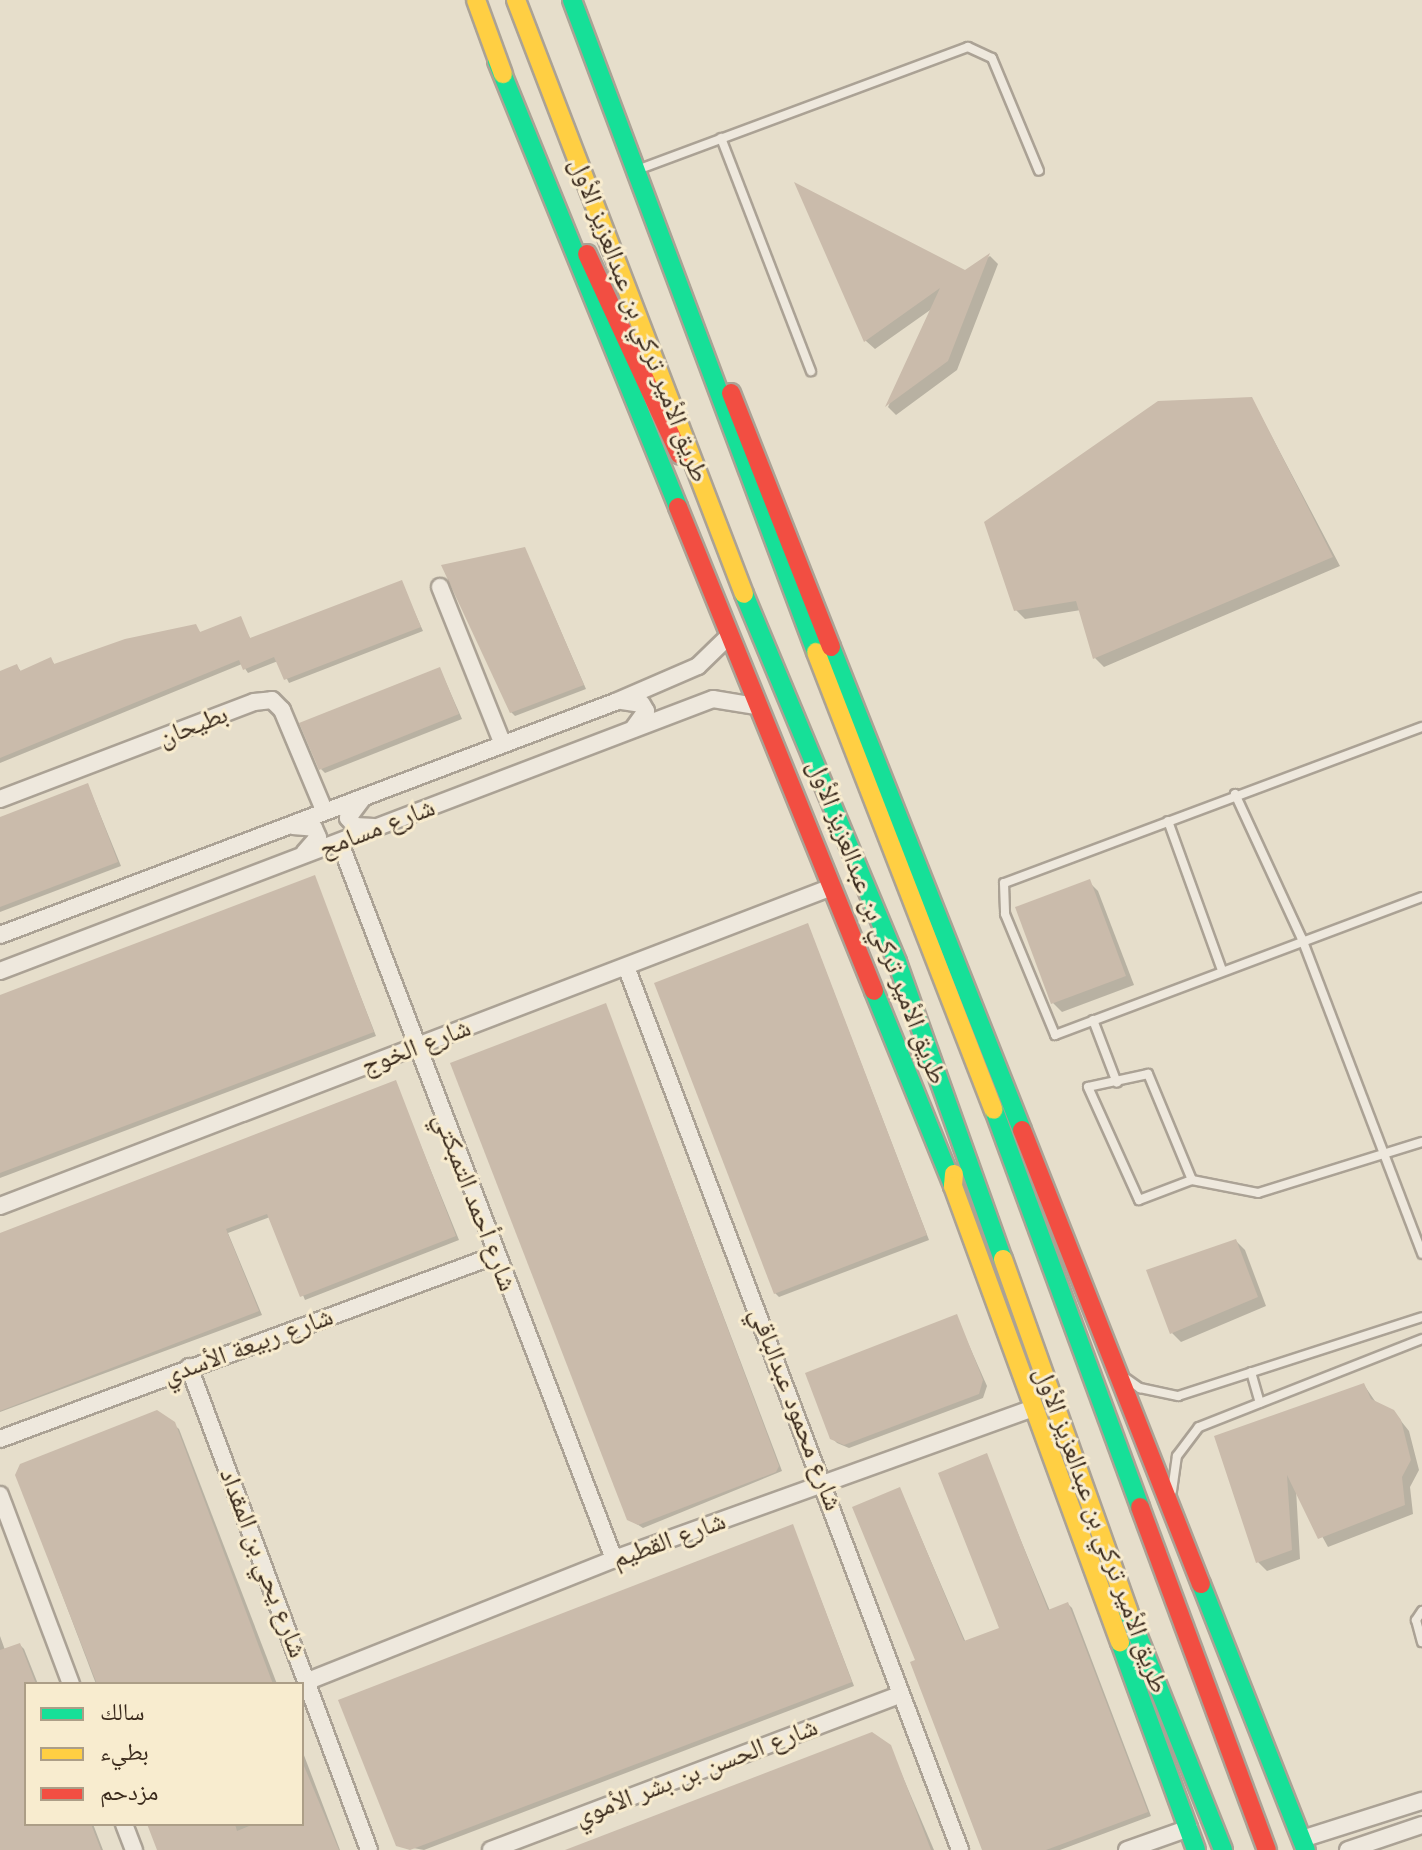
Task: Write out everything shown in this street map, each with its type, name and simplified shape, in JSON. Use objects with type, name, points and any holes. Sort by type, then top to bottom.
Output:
[{"type":"main road","points":[[476,0],[497,61],[756,706],[953,1186],[1196,1850]]},
{"type":"main road","name":"طريق الأمير تركي بن عبدالعزيز الأول","points":[[516,0],[743,591],[897,962],[1132,1622],[1223,1850]]},
{"type":"main road","name":"طريق الأمير تركي بن عبدالعزيز الأول","points":[[574,0],[934,948],[1267,1850]]},
{"type":"main road","points":[[497,61],[743,591]]},
{"type":"main road","points":[[638,169],[1304,1844]]},
{"type":"main road","points":[[953,1186],[958,1133]]},
{"type":"street","points":[[440,587],[502,742]]},
{"type":"street","name":"شارع مسامح","points":[[0,935],[502,742],[615,702],[698,666],[729,636]]},
{"type":"street","name":"شارع مسامح","points":[[0,971],[713,699],[756,706]]},
{"type":"street","name":"بطيحان","points":[[0,799],[254,702],[272,700],[282,710],[324,810]]},
{"type":"street","points":[[615,702],[642,704],[646,711],[642,721],[632,730]]},
{"type":"street","points":[[367,794],[348,818],[355,826],[381,827]]},
{"type":"street","points":[[288,826],[314,828],[318,837],[296,859]]},
{"type":"street","name":"شارع أحمد التمبكتي","points":[[340,843],[415,1046],[614,1559]]},
{"type":"street","name":"شارع الخوج","points":[[0,1206],[415,1046],[627,969],[832,887]]},
{"type":"street","name":"شارع محمود عبدالباقي","points":[[627,969],[825,1485],[900,1695],[960,1850]]},
{"type":"street","name":"شارع ربيعة الأسدي","points":[[0,1439],[496,1255]]},
{"type":"street","name":"شارع يحي بن المقداد","points":[[189,1367],[369,1850]]},
{"type":"street","name":"شارع القطيم","points":[[308,1681],[614,1559],[1034,1408]]},
{"type":"street","points":[[0,1495],[70,1682]]},
{"type":"street","name":"شارع الحسن بن بشر الأموي","points":[[491,1850],[900,1695]]},
{"type":"street","points":[[1304,1844],[1422,1801]]},
{"type":"street","points":[[1348,1850],[1422,1825]]},
{"type":"street","points":[[125,1826],[134,1850]]},
{"type":"street","points":[[1127,1850],[1189,1828]]},
{"type":"lane","points":[[638,169],[968,47],[992,58],[1039,171]]},
{"type":"lane","points":[[721,138],[811,371]]},
{"type":"lane","points":[[1422,727],[1235,794],[1004,883],[1005,914],[1055,1035],[1302,939],[1422,897]]},
{"type":"lane","points":[[1235,794],[1302,939],[1388,1155],[1422,1254]]},
{"type":"lane","points":[[1168,821],[1222,970]]},
{"type":"lane","points":[[1093,1020],[1117,1083]]},
{"type":"lane","points":[[1192,1180],[1148,1074],[1088,1087],[1139,1200],[1192,1180],[1258,1193],[1422,1142]]},
{"type":"lane","points":[[1118,1372],[1140,1388],[1178,1396],[1422,1317]]},
{"type":"lane","points":[[1169,1503],[1177,1456],[1199,1427],[1422,1339]]},
{"type":"lane","points":[[1251,1372],[1260,1403]]},
{"type":"lane","points":[[1422,1611],[1416,1620],[1422,1642]]},
{"type":"building","points":[[794,182],[965,270],[990,253],[948,361],[885,407],[940,288],[864,342]]},
{"type":"building","points":[[1252,397],[1333,557],[1093,659],[1076,601],[1014,611],[984,522],[1158,401]]},
{"type":"building","points":[[525,547],[584,685],[510,713],[441,565]]},
{"type":"building","points":[[402,580],[421,627],[284,680],[274,657],[243,670],[239,660],[0,758],[0,671],[17,664],[20,671],[51,657],[54,664],[125,639],[196,624],[200,632],[241,616],[250,638]]},
{"type":"building","points":[[440,667],[459,714],[319,770],[299,723]]},
{"type":"building","points":[[88,783],[118,862],[0,907],[0,817]]},
{"type":"building","points":[[315,875],[374,1032],[0,1173],[0,995]]},
{"type":"building","points":[[1090,879],[1126,976],[1051,1004],[1015,907]]},
{"type":"building","points":[[808,923],[927,1235],[774,1294],[654,983]]},
{"type":"building","points":[[606,1003],[779,1466],[776,1472],[638,1525],[627,1520],[450,1063]]},
{"type":"building","points":[[396,1080],[456,1236],[300,1297],[267,1214],[226,1229],[259,1311],[0,1411],[0,1233]]},
{"type":"building","points":[[1236,1239],[1258,1297],[1170,1334],[1146,1270]]},
{"type":"building","points":[[957,1314],[983,1380],[979,1394],[844,1445],[830,1439],[805,1373]]},
{"type":"building","points":[[1364,1383],[1371,1399],[1394,1410],[1401,1420],[1411,1460],[1402,1477],[1405,1505],[1318,1539],[1287,1475],[1292,1550],[1256,1563],[1214,1436]]},
{"type":"building","points":[[157,1410],[175,1422],[272,1682],[96,1682],[15,1475],[20,1464]]},
{"type":"building","points":[[987,1453],[1048,1610],[1068,1602],[1148,1812],[1046,1850],[982,1850],[910,1662],[915,1660],[852,1507],[900,1487],[964,1641],[999,1628],[938,1473]]},
{"type":"building","points":[[793,1524],[852,1682],[410,1850],[396,1846],[338,1700]]},
{"type":"building","points":[[20,1643],[35,1682],[24,1682],[24,1826],[92,1826],[101,1850],[0,1850],[0,1650]]},
{"type":"building","points":[[872,1732],[891,1745],[931,1850],[565,1850]]},
{"type":"building","points":[[304,1766],[339,1850],[157,1850],[148,1826],[236,1826],[237,1831],[249,1826],[304,1826]]},
{"type":"traffic: fast","points":[[572,0],[816,652]]},
{"type":"traffic: fast","points":[[497,61],[678,507]]},
{"type":"traffic: fast","points":[[744,594],[897,962],[1003,1259]]},
{"type":"traffic: fast","points":[[831,647],[1022,1130]]},
{"type":"traffic: fast","points":[[874,991],[953,1186]]},
{"type":"traffic: fast","points":[[994,1110],[1140,1507]]},
{"type":"traffic: fast","points":[[1201,1584],[1306,1850]]},
{"type":"traffic: fast","points":[[1128,1611],[1223,1850]]},
{"type":"traffic: fast","points":[[1120,1642],[1196,1850]]},
{"type":"traffic: slow","points":[[476,0],[503,74]]},
{"type":"traffic: slow","points":[[516,0],[744,594]]},
{"type":"traffic: slow","points":[[816,652],[994,1110]]},
{"type":"traffic: slow","points":[[954,1174],[953,1186],[1120,1642]]},
{"type":"traffic: slow","points":[[1003,1259],[1128,1611]]},
{"type":"traffic: jam","points":[[587,254],[680,455]]},
{"type":"traffic: jam","points":[[731,393],[831,647]]},
{"type":"traffic: jam","points":[[678,507],[874,991]]},
{"type":"traffic: jam","points":[[1022,1130],[1201,1584]]},
{"type":"traffic: jam","points":[[1140,1507],[1267,1850]]}]
